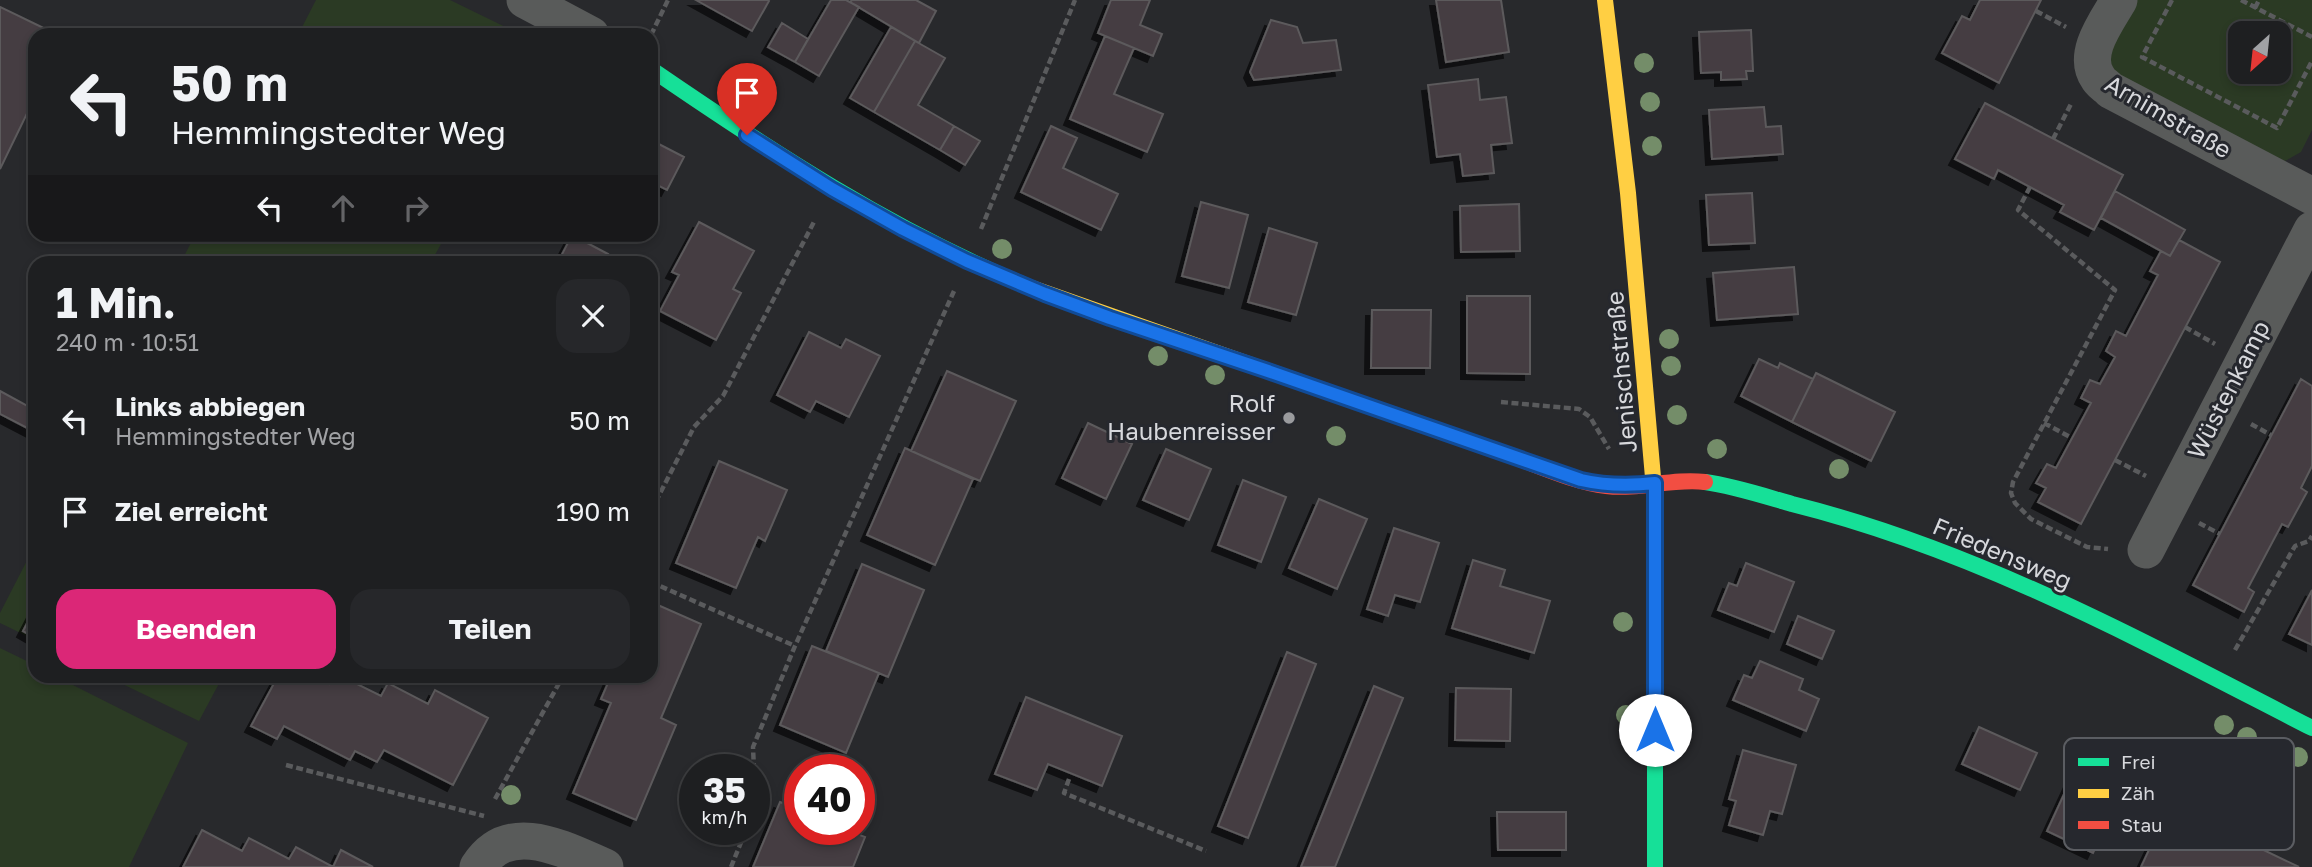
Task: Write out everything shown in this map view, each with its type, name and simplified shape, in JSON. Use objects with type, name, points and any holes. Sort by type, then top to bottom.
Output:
[{"type":"street","points":[[525,0],[578,28]]},
{"type":"street","name":"Jenischstraße","points":[[1605,0],[1627,181],[1655,483],[1655,867]]},
{"type":"street","name":"Arnimstraße","points":[[2119,0],[2095,44],[2092,60],[2097,78],[2110,90],[2312,196]]},
{"type":"street","name":"Friedensweg","points":[[658,74],[832,189],[903,229],[967,261],[1110,318],[1581,480],[1605,486],[1628,486],[1687,480],[1762,495],[1878,528],[1991,570],[2135,637],[2312,727]]},
{"type":"street","name":"Wüstenkamp","points":[[2146,550],[2312,230]]},
{"type":"street","points":[[478,867],[497,847],[515,841],[536,841],[556,846],[605,867]]},
{"type":"path","points":[[655,28],[668,0]]},
{"type":"path","points":[[753,754],[753,747],[795,646],[967,261],[1075,0]]},
{"type":"path","points":[[2172,0],[2142,57],[2277,128],[2312,61]]},
{"type":"path","points":[[2241,0],[2312,37]]},
{"type":"path","points":[[2255,8],[2259,0]]},
{"type":"path","points":[[2036,11],[2075,32]]},
{"type":"path","points":[[2053,139],[2076,96]]},
{"type":"path","points":[[2030,187],[2018,210],[2115,290],[2013,481],[2011,493],[2015,502],[2031,519],[2074,542],[2087,547],[2108,549]]},
{"type":"path","points":[[658,497],[694,428],[723,396],[832,189]]},
{"type":"path","points":[[2185,327],[2218,346]]},
{"type":"path","points":[[1501,402],[1578,409],[1590,417],[1609,449]]},
{"type":"path","points":[[2044,423],[2072,438]]},
{"type":"path","points":[[2250,424],[2272,435]]},
{"type":"path","points":[[2115,460],[2148,477]]},
{"type":"path","points":[[2198,523],[2220,534]]},
{"type":"path","points":[[2229,659],[2295,546],[2311,539]]},
{"type":"path","points":[[658,585],[795,646]]},
{"type":"path","points":[[495,799],[559,683]]},
{"type":"path","points":[[286,765],[485,817]]},
{"type":"path","points":[[1069,779],[1064,793],[1206,851]]},
{"type":"path","points":[[731,867],[740,845]]},
{"type":"green space","points":[[316,0],[450,0],[508,28],[302,28]]},
{"type":"green space","points":[[2133,0],[2312,0],[2312,130],[2301,152],[2285,161],[2118,79],[2109,60],[2113,38]]},
{"type":"green space","points":[[191,242],[442,242],[434,256],[184,256]]},
{"type":"green space","points":[[28,559],[28,637],[0,623],[0,613]]},
{"type":"green space","points":[[0,648],[28,662],[28,683],[69,683],[188,743],[129,867],[0,867]]},
{"type":"green space","points":[[120,683],[219,683],[199,721]]},
{"type":"building","points":[[696,0],[768,0],[769,1],[752,31]]},
{"type":"building","points":[[831,0],[846,0],[859,7],[819,76],[795,62]]},
{"type":"building","points":[[916,0],[936,11],[919,43],[850,2]]},
{"type":"building","points":[[1111,0],[1150,0],[1140,25],[1162,34],[1153,56],[1098,33]]},
{"type":"building","points":[[1436,0],[1501,0],[1509,52],[1446,62]]},
{"type":"building","points":[[1980,0],[2041,0],[1999,83],[1942,53],[1962,16],[1970,20]]},
{"type":"building","points":[[0,7],[44,28],[28,28],[28,111],[0,169]]},
{"type":"building","points":[[1271,20],[1297,27],[1303,43],[1336,40],[1341,70],[1254,80],[1250,72]]},
{"type":"building","points":[[782,23],[808,39],[795,62],[768,47]]},
{"type":"building","points":[[891,27],[915,41],[874,112],[850,98]]},
{"type":"building","points":[[1751,30],[1753,71],[1746,71],[1747,79],[1721,80],[1721,72],[1701,73],[1699,32]]},
{"type":"building","points":[[1105,36],[1134,48],[1114,94],[1163,114],[1147,152],[1070,119]]},
{"type":"building","points":[[915,41],[945,58],[918,105],[954,126],[940,150],[874,112]]},
{"type":"building","points":[[1478,79],[1480,100],[1506,97],[1512,143],[1491,145],[1494,173],[1463,176],[1460,154],[1437,157],[1428,85]]},
{"type":"building","points":[[1985,103],[2123,175],[2094,230],[2060,212],[2064,205],[1998,170],[1994,179],[1955,159]]},
{"type":"building","points":[[1764,107],[1766,127],[1781,126],[1783,154],[1712,159],[1709,110]]},
{"type":"building","points":[[954,126],[980,141],[965,165],[940,150]]},
{"type":"building","points":[[1051,126],[1077,138],[1063,168],[1118,194],[1101,230],[1021,192]]},
{"type":"building","points":[[658,144],[684,157],[667,190],[658,186]]},
{"type":"building","points":[[2115,191],[2185,230],[2170,256],[2101,218]]},
{"type":"building","points":[[1752,193],[1755,243],[1709,245],[1706,195]]},
{"type":"building","points":[[1201,202],[1248,215],[1229,288],[1182,276]]},
{"type":"building","points":[[1519,204],[1520,251],[1461,252],[1460,206]]},
{"type":"building","points":[[699,222],[754,251],[733,289],[741,293],[716,340],[660,311],[679,275],[672,272]]},
{"type":"building","points":[[1269,228],[1317,243],[1296,315],[1248,302]]},
{"type":"building","points":[[2179,240],[2220,262],[2081,524],[2038,502],[2046,488],[2036,483],[2047,464],[2056,468],[2091,403],[2081,398],[2090,380],[2100,384],[2115,357],[2106,351],[2116,331],[2126,336],[2158,275],[2150,271],[2161,251],[2170,256]]},
{"type":"building","points":[[568,242],[585,242],[608,254],[607,256],[561,256]]},
{"type":"building","points":[[1794,267],[1798,314],[1717,320],[1713,273]]},
{"type":"building","points":[[1467,296],[1530,296],[1530,374],[1467,373]]},
{"type":"building","points":[[1372,310],[1431,310],[1430,368],[1371,368]]},
{"type":"building","points":[[809,332],[841,348],[846,339],[880,356],[849,417],[816,401],[810,412],[777,395]]},
{"type":"building","points":[[1759,359],[1778,368],[1780,363],[1813,379],[1792,422],[1741,396]]},
{"type":"building","points":[[947,371],[1016,401],[980,481],[911,451]]},
{"type":"building","points":[[1816,373],[1895,412],[1871,461],[1792,422]]},
{"type":"building","points":[[2301,379],[2312,386],[2312,466],[2301,488],[2307,492],[2288,527],[2282,524],[2248,588],[2254,592],[2244,612],[2193,585]]},
{"type":"building","points":[[0,391],[28,406],[28,428],[0,414]]},
{"type":"building","points":[[1088,423],[1132,444],[1106,499],[1062,478]]},
{"type":"building","points":[[905,448],[973,479],[935,565],[867,535]]},
{"type":"building","points":[[1166,449],[1211,469],[1189,520],[1143,500]]},
{"type":"building","points":[[719,461],[787,490],[765,541],[758,537],[736,588],[676,563]]},
{"type":"building","points":[[1243,480],[1286,497],[1261,562],[1218,545]]},
{"type":"building","points":[[1319,499],[1367,519],[1337,589],[1289,568]]},
{"type":"building","points":[[1394,528],[1439,543],[1420,602],[1395,595],[1388,616],[1367,609]]},
{"type":"building","points":[[1473,560],[1505,570],[1500,586],[1550,601],[1534,653],[1452,628]]},
{"type":"building","points":[[1746,563],[1794,582],[1774,632],[1718,610],[1729,583],[1737,586]]},
{"type":"building","points":[[862,564],[924,590],[888,677],[826,651]]},
{"type":"building","points":[[2312,590],[2312,645],[2289,634]]},
{"type":"building","points":[[658,605],[701,624],[661,718],[676,725],[636,820],[573,793],[611,703],[601,699],[608,683],[658,683]]},
{"type":"building","points":[[1798,616],[1834,631],[1822,659],[1787,644]]},
{"type":"building","points":[[28,621],[28,634],[23,631]]},
{"type":"building","points":[[812,646],[879,673],[846,753],[780,725]]},
{"type":"building","points":[[1287,652],[1316,664],[1248,838],[1218,826]]},
{"type":"building","points":[[1760,661],[1803,679],[1799,690],[1819,699],[1806,731],[1733,700],[1744,675],[1752,678]]},
{"type":"building","points":[[274,683],[355,683],[381,696],[388,683],[428,704],[435,690],[488,718],[453,785],[384,750],[377,762],[355,751],[350,760],[284,726],[277,739],[251,726]]},
{"type":"building","points":[[1374,686],[1403,698],[1335,867],[1301,867]]},
{"type":"building","points":[[1456,688],[1511,689],[1510,741],[1455,740]]},
{"type":"building","points":[[1026,697],[1122,736],[1102,786],[1048,764],[1037,790],[995,774]]},
{"type":"building","points":[[1979,727],[2037,753],[2020,790],[1962,764]]},
{"type":"building","points":[[1743,750],[1796,765],[1782,814],[1770,811],[1763,835],[1729,825],[1736,801],[1729,799]]},
{"type":"building","points":[[2064,794],[2064,839],[2047,831]]},
{"type":"building","points":[[780,802],[784,804],[784,845],[862,845],[853,867],[753,867],[762,845],[770,845],[770,826]]},
{"type":"building","points":[[1497,812],[1566,812],[1566,850],[1498,850]]},
{"type":"building","points":[[202,830],[242,851],[249,838],[289,859],[296,847],[333,867],[183,867]]},
{"type":"building","points":[[341,850],[373,867],[333,867]]},
{"type":"building","points":[[2149,850],[2264,850],[2299,867],[2141,867]]},
{"type":"traffic: fast","points":[[658,74],[834,188],[930,241],[1029,287]]},
{"type":"traffic: fast","points":[[1705,482],[1749,491],[1861,523],[1994,572],[2122,631],[2312,728]]},
{"type":"traffic: fast","points":[[1655,500],[1655,867]]},
{"type":"traffic: slow","points":[[1605,0],[1628,193],[1655,500]]},
{"type":"traffic: slow","points":[[1029,287],[1497,451]]},
{"type":"traffic: jam","points":[[1497,451],[1565,476],[1606,486],[1705,482]]},
{"type":"place","name":"Rolf Haubenreisser","points":[[1289,418]]},
{"type":"route","points":[[747,135],[832,189],[903,229],[967,261],[1067,302],[1581,480],[1605,486],[1655,483],[1655,730]]}]
